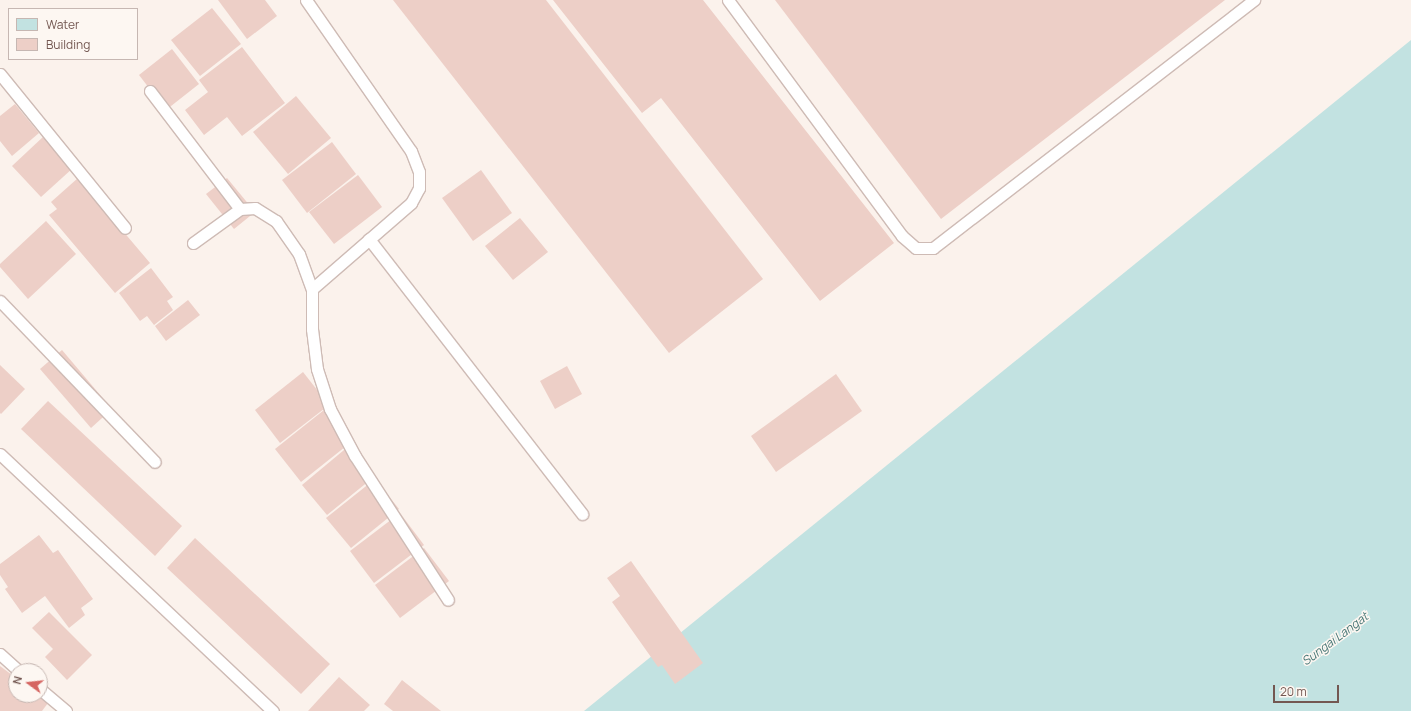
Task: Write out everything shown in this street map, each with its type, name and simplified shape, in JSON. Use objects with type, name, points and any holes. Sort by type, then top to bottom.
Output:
[{"type":"lane","points":[[306,0],[411,151],[419,172],[419,188],[411,203],[312,289]]},
{"type":"lane","points":[[728,0],[902,236],[916,248],[933,248],[1254,0]]},
{"type":"lane","points":[[0,74],[125,228]]},
{"type":"lane","points":[[150,91],[240,209]]},
{"type":"lane","points":[[193,243],[240,209],[255,208],[276,221],[299,254],[312,289],[312,329],[318,369],[330,409],[355,456],[448,600]]},
{"type":"lane","points":[[369,239],[582,514]]},
{"type":"lane","points":[[0,301],[155,462]]},
{"type":"lane","points":[[0,454],[273,711]]},
{"type":"lane","points":[[0,654],[10,663]]},
{"type":"lane","points":[[48,696],[66,711]]},
{"type":"water","name":"Sungai Langat","points":[[1411,40],[1411,711],[584,711]]},
{"type":"building","points":[[218,0],[265,0],[277,16],[247,39]]},
{"type":"building","points":[[393,0],[546,0],[763,279],[669,353]]},
{"type":"building","points":[[553,0],[703,0],[894,243],[820,301],[661,98],[642,113]]},
{"type":"building","points":[[775,0],[1225,0],[941,219]]},
{"type":"building","points":[[212,8],[241,44],[200,76],[171,40]]},
{"type":"building","points":[[242,47],[285,103],[242,136],[227,117],[204,135],[185,110],[208,92],[199,80]]},
{"type":"building","points":[[172,49],[199,84],[166,110],[139,75]]},
{"type":"building","points":[[296,96],[331,138],[288,174],[253,132]]},
{"type":"building","points":[[15,104],[39,133],[12,156],[0,141],[0,116]]},
{"type":"building","points":[[44,136],[73,168],[41,197],[12,166]]},
{"type":"building","points":[[332,142],[356,174],[307,213],[282,180]]},
{"type":"building","points":[[481,170],[512,213],[473,241],[442,198]]},
{"type":"building","points":[[358,175],[382,207],[334,244],[309,212]]},
{"type":"building","points":[[78,178],[150,263],[115,293],[49,215],[57,209],[51,202]]},
{"type":"building","points":[[227,178],[255,212],[234,229],[206,194]]},
{"type":"building","points":[[520,218],[548,252],[513,280],[485,246]]},
{"type":"building","points":[[46,221],[76,254],[28,299],[0,267],[0,264]]},
{"type":"building","points":[[151,268],[173,297],[167,301],[173,310],[154,325],[147,316],[140,321],[119,293]]},
{"type":"building","points":[[188,300],[200,315],[166,341],[155,326]]},
{"type":"building","points":[[62,350],[112,409],[91,428],[40,369]]},
{"type":"building","points":[[0,365],[25,389],[1,414],[0,413]]},
{"type":"building","points":[[567,366],[582,394],[555,409],[540,381]]},
{"type":"building","points":[[303,372],[329,405],[280,443],[255,410]]},
{"type":"building","points":[[836,374],[862,411],[776,472],[751,436]]},
{"type":"building","points":[[48,401],[182,526],[155,556],[21,429]]},
{"type":"building","points":[[324,410],[350,443],[301,482],[275,449]]},
{"type":"building","points":[[350,445],[375,476],[327,515],[302,485]]},
{"type":"building","points":[[375,479],[399,509],[351,548],[326,518]]},
{"type":"building","points":[[400,513],[424,545],[374,583],[350,551]]},
{"type":"building","points":[[39,535],[53,553],[58,550],[93,599],[81,608],[85,615],[69,628],[45,596],[22,613],[5,589],[8,587],[0,575],[0,564]]},
{"type":"building","points":[[195,538],[330,664],[301,694],[167,568]]},
{"type":"building","points":[[424,548],[449,581],[400,618],[375,585]]},
{"type":"building","points":[[631,561],[703,663],[675,684],[662,665],[658,667],[612,602],[620,596],[607,578]]},
{"type":"building","points":[[49,612],[92,655],[67,680],[45,657],[53,649],[32,628]]},
{"type":"building","points":[[0,666],[8,672],[8,703],[48,703],[42,711],[0,711]]},
{"type":"building","points":[[339,677],[370,705],[364,711],[308,711]]},
{"type":"building","points":[[402,680],[441,711],[393,711],[384,704]]}]
